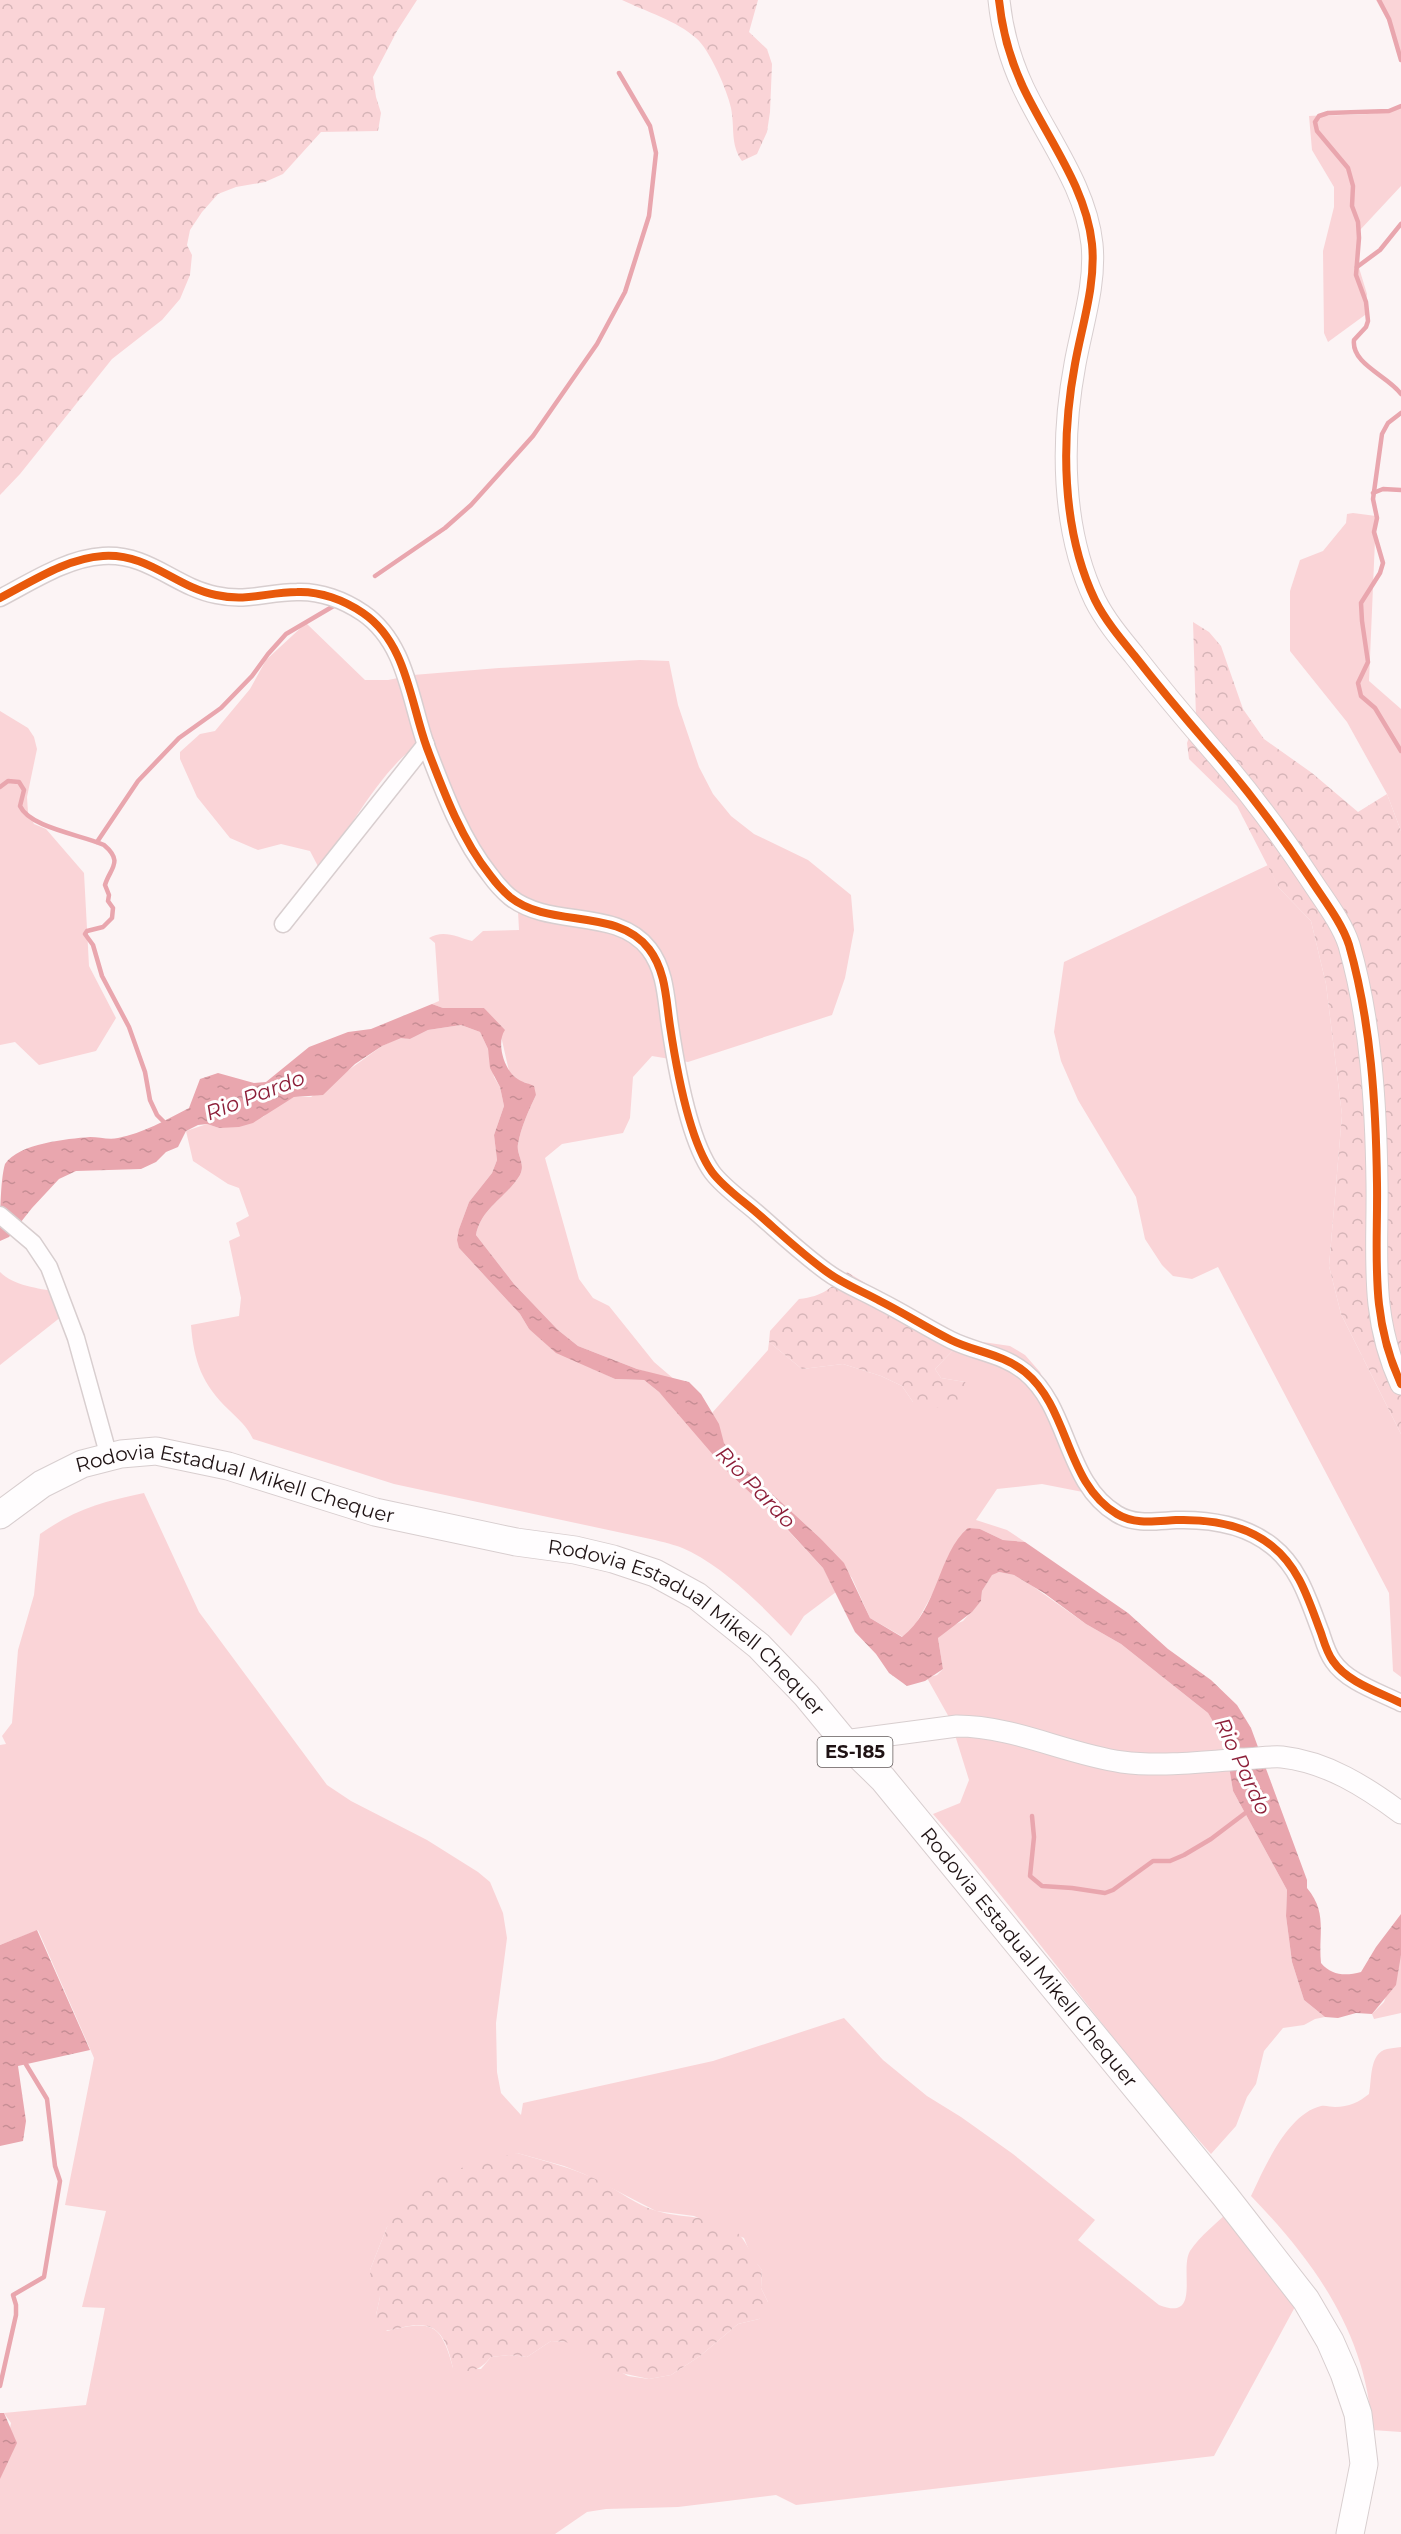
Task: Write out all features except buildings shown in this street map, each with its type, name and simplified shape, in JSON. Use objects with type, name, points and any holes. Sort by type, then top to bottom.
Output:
[{"type":"main road","name":"Rodovia Estadual Mikell Chequer","points":[[0,1515],[42,1484],[81,1464],[110,1457],[156,1451],[228,1466],[375,1512],[516,1542],[575,1550],[655,1573],[697,1596],[759,1646],[806,1695],[844,1741],[883,1779],[1225,2196],[1306,2300],[1330,2341],[1358,2414],[1364,2464],[1350,2534]]},
{"type":"street","points":[[999,0],[1001,22],[1010,57],[1089,222],[1092,250],[1090,283],[1067,406],[1065,457],[1077,552],[1094,598],[1105,618],[1176,709],[1263,809],[1348,940],[1370,1046],[1377,1185],[1378,1311],[1394,1370],[1401,1384]]},
{"type":"street","points":[[0,598],[71,564],[107,556],[131,558],[158,568],[203,592],[249,599],[297,592],[339,600],[367,616],[387,636],[397,653],[426,744],[477,858],[492,878],[513,900],[543,912],[627,930],[647,946],[662,969],[671,1036],[689,1114],[700,1150],[713,1174],[829,1274],[958,1344],[1006,1359],[1030,1376],[1052,1407],[1083,1477],[1098,1499],[1115,1513],[1124,1518],[1143,1522],[1195,1520],[1217,1522],[1256,1535],[1278,1550],[1308,1594],[1332,1660],[1340,1670],[1401,1703]]},
{"type":"street","points":[[283,924],[333,864],[383,796],[426,744]]},
{"type":"street","points":[[0,1215],[42,1254],[49,1267],[76,1338],[110,1457]]},
{"type":"street","points":[[844,1741],[971,1726],[1026,1737],[1123,1762],[1282,1757],[1332,1771],[1364,1787],[1401,1813]]},
{"type":"green space","points":[[0,0],[417,0],[397,31],[373,77],[381,113],[378,131],[321,132],[283,174],[265,182],[236,187],[218,194],[190,230],[187,245],[192,255],[190,275],[180,299],[162,320],[112,359],[20,474],[0,495]]},
{"type":"green space","points":[[622,0],[758,0],[749,32],[767,49],[772,64],[767,132],[757,154],[742,161],[738,155],[734,142],[729,100],[707,51],[696,38],[680,26]]},
{"type":"green space","points":[[1376,0],[1401,0],[1401,63],[1394,32]]},
{"type":"green space","points":[[1401,105],[1401,186],[1360,230],[1356,258],[1367,294],[1365,315],[1328,342],[1324,333],[1323,251],[1334,207],[1334,187],[1312,150],[1309,116],[1371,114]]},
{"type":"green space","points":[[1347,514],[1376,516],[1369,681],[1401,709],[1401,831],[1387,794],[1347,722],[1290,651],[1290,591],[1300,560],[1323,551],[1346,523]]},
{"type":"green space","points":[[1193,622],[1209,632],[1221,646],[1243,709],[1264,739],[1312,773],[1358,812],[1387,794],[1401,831],[1401,1434],[1341,1314],[1329,1266],[1342,1115],[1326,984],[1311,921],[1279,888],[1237,806],[1189,759],[1187,743],[1196,717]]},
{"type":"green space","points":[[306,623],[365,680],[388,680],[413,675],[499,668],[640,660],[669,661],[678,705],[699,767],[713,794],[731,816],[754,834],[808,860],[851,895],[854,930],[845,978],[832,1015],[688,1062],[652,1056],[633,1077],[630,1118],[623,1133],[562,1144],[545,1158],[579,1279],[593,1298],[609,1306],[654,1362],[675,1380],[637,1369],[578,1346],[558,1330],[514,1284],[476,1235],[483,1217],[515,1183],[522,1171],[518,1144],[523,1125],[536,1095],[527,1083],[518,1081],[509,1071],[501,1036],[484,1008],[443,1008],[432,1004],[439,1001],[435,943],[429,938],[445,934],[472,941],[483,931],[519,930],[518,911],[500,885],[422,744],[410,751],[381,781],[321,872],[310,851],[281,844],[258,850],[230,838],[197,797],[180,759],[180,752],[200,734],[215,731],[250,689],[266,660]]},
{"type":"green space","points":[[0,711],[28,728],[34,737],[37,749],[27,797],[28,813],[34,824],[46,829],[84,873],[89,966],[116,1018],[96,1051],[39,1065],[15,1042],[0,1045]]},
{"type":"green space","points":[[1268,865],[1279,888],[1311,921],[1326,984],[1342,1115],[1329,1266],[1341,1314],[1401,1434],[1401,1677],[1393,1671],[1389,1593],[1218,1267],[1192,1279],[1173,1276],[1162,1265],[1145,1239],[1136,1197],[1078,1100],[1061,1061],[1054,1032],[1064,962]]},
{"type":"green space","points":[[461,1025],[480,1032],[488,1049],[504,1106],[494,1135],[497,1160],[492,1173],[469,1202],[459,1229],[459,1248],[520,1314],[529,1329],[587,1366],[615,1379],[644,1380],[659,1392],[823,1568],[836,1592],[804,1616],[791,1636],[731,1579],[687,1550],[655,1540],[394,1484],[253,1439],[245,1426],[212,1391],[201,1372],[194,1350],[191,1325],[239,1316],[241,1298],[229,1241],[240,1236],[236,1223],[249,1216],[239,1188],[228,1184],[193,1161],[186,1131],[207,1124],[219,1128],[263,1117],[272,1109],[294,1097],[311,1097],[382,1046],[401,1037],[410,1039],[428,1030]]},
{"type":"green space","points":[[0,1272],[19,1283],[57,1292],[71,1309],[0,1365]]},
{"type":"green space","points":[[847,1272],[938,1327],[962,1336],[959,1344],[935,1369],[941,1378],[965,1382],[973,1393],[962,1404],[936,1408],[913,1402],[902,1386],[881,1376],[843,1364],[802,1369],[769,1342],[770,1331],[799,1299],[826,1291]]},
{"type":"green space","points":[[962,1336],[976,1341],[1010,1346],[1025,1355],[1040,1372],[1074,1452],[1088,1468],[1093,1494],[1042,1484],[997,1489],[976,1520],[1007,1530],[1025,1542],[1003,1540],[980,1529],[948,1557],[939,1582],[913,1629],[903,1637],[870,1618],[852,1578],[819,1537],[741,1465],[724,1443],[712,1413],[768,1350],[769,1342],[802,1369],[843,1364],[881,1376],[902,1386],[913,1402],[965,1382],[941,1378],[935,1369],[959,1344]]},
{"type":"green space","points":[[144,1493],[199,1612],[327,1785],[351,1801],[427,1840],[490,1882],[503,1913],[507,1938],[496,2023],[497,2072],[501,2093],[521,2115],[523,2103],[713,2061],[844,2018],[883,2060],[927,2096],[1013,2154],[1095,2220],[1078,2240],[1159,2305],[1172,2308],[1180,2306],[1185,2300],[1187,2259],[1190,2251],[1230,2210],[1302,2294],[1214,2456],[796,2505],[776,2495],[678,2507],[606,2509],[587,2512],[555,2534],[0,2534],[0,2479],[11,2423],[4,2413],[86,2405],[105,2308],[82,2307],[106,2211],[65,2205],[94,2058],[38,1930],[0,1945],[0,1745],[6,1744],[2,1736],[12,1723],[18,1650],[34,1595],[40,1534],[77,1512],[102,1503]],"holes":[[[517,2153],[564,2166],[656,2211],[694,2216],[744,2238],[752,2258],[762,2270],[761,2288],[768,2302],[759,2319],[738,2324],[700,2356],[671,2375],[649,2379],[628,2376],[567,2342],[551,2341],[527,2357],[509,2355],[491,2357],[481,2369],[453,2368],[444,2341],[432,2328],[414,2326],[387,2331],[376,2315],[380,2297],[370,2270],[387,2227]]]},
{"type":"green space","points":[[999,1572],[1014,1575],[1031,1585],[1086,1624],[1121,1644],[1208,1713],[1225,1741],[1233,1791],[1287,1890],[1286,1916],[1292,1962],[1304,2000],[1325,2017],[1304,2025],[1283,2028],[1264,2051],[1256,2084],[1247,2097],[1236,2126],[1211,2154],[1175,2113],[933,1814],[960,1803],[969,1780],[950,1719],[927,1678],[937,1675],[943,1669],[938,1638],[949,1627],[963,1621],[981,1601],[982,1591],[992,1574]]},
{"type":"green space","points":[[1401,1955],[1401,2013],[1374,2019],[1372,2014],[1384,2002]]},
{"type":"green space","points":[[1401,2047],[1401,2432],[1372,2430],[1368,2395],[1360,2363],[1334,2302],[1296,2247],[1251,2196],[1278,2144],[1298,2120],[1309,2111],[1321,2106],[1345,2106],[1354,2104],[1365,2097],[1369,2094],[1372,2068],[1377,2056],[1387,2049]]},
{"type":"green space","points":[[517,2153],[590,2176],[649,2208],[715,2221],[733,2229],[742,2238],[762,2270],[761,2288],[768,2302],[768,2310],[759,2319],[738,2324],[700,2356],[671,2375],[649,2379],[607,2370],[566,2342],[551,2341],[527,2357],[509,2355],[491,2357],[474,2370],[459,2370],[453,2368],[445,2342],[435,2330],[420,2325],[389,2330],[377,2328],[376,2315],[380,2297],[371,2290],[370,2270],[387,2227],[416,2189],[470,2164]]},
{"type":"water","name":"Rio Pardo","points":[[432,1004],[443,1008],[484,1008],[505,1030],[502,1035],[501,1049],[508,1069],[518,1079],[534,1086],[536,1095],[523,1125],[518,1144],[522,1171],[515,1183],[483,1217],[476,1235],[514,1284],[558,1330],[578,1346],[637,1369],[689,1382],[701,1394],[719,1424],[724,1443],[741,1465],[844,1563],[870,1618],[902,1637],[914,1626],[923,1612],[958,1539],[968,1528],[980,1529],[1003,1540],[1025,1542],[1128,1613],[1168,1649],[1211,1680],[1237,1705],[1251,1728],[1307,1880],[1307,1888],[1318,1906],[1321,1924],[1321,1963],[1339,1974],[1361,1972],[1376,1947],[1401,1914],[1401,1955],[1396,1985],[1372,2014],[1356,2013],[1338,2018],[1325,2017],[1304,2000],[1292,1962],[1286,1916],[1287,1890],[1233,1791],[1225,1742],[1208,1713],[1121,1644],[1086,1624],[1044,1593],[1014,1575],[999,1572],[992,1575],[982,1591],[981,1601],[972,1612],[938,1638],[943,1669],[925,1681],[907,1686],[889,1673],[876,1654],[855,1632],[823,1568],[777,1518],[727,1471],[659,1392],[644,1380],[615,1379],[556,1353],[529,1329],[520,1314],[459,1248],[457,1240],[469,1202],[492,1173],[497,1160],[494,1135],[504,1106],[500,1087],[490,1068],[488,1049],[480,1032],[461,1025],[428,1030],[410,1039],[401,1038],[382,1046],[355,1064],[323,1095],[294,1097],[253,1123],[239,1127],[219,1128],[207,1124],[198,1125],[186,1131],[178,1147],[166,1152],[156,1162],[141,1169],[76,1171],[59,1179],[9,1237],[0,1241],[3,1171],[5,1164],[21,1151],[44,1143],[90,1137],[115,1139],[136,1133],[189,1108],[200,1079],[218,1073],[254,1083],[266,1082],[309,1047],[348,1032],[371,1029]]},
{"type":"water","points":[[37,1930],[90,2050],[18,2066],[26,2121],[23,2141],[0,2146],[0,1945]]},
{"type":"water","points":[[0,2413],[4,2413],[17,2443],[0,2479]]},
{"type":"waterway","points":[[1379,0],[1389,19],[1401,60]]},
{"type":"waterway","points":[[375,576],[445,528],[471,505],[533,436],[597,344],[625,292],[649,216],[656,153],[650,126],[619,73]]},
{"type":"waterway","points":[[1401,106],[1389,111],[1328,113],[1319,116],[1315,122],[1317,131],[1348,168],[1353,186],[1352,206],[1358,222],[1359,238],[1356,275],[1366,302],[1368,321],[1366,327],[1354,340],[1355,348],[1364,363],[1401,394]]},
{"type":"waterway","points":[[1357,267],[1380,250],[1401,224]]},
{"type":"waterway","points":[[1401,413],[1388,423],[1382,434],[1373,499],[1377,518],[1374,532],[1383,563],[1380,573],[1361,603],[1368,662],[1358,683],[1361,696],[1375,708],[1401,751]]},
{"type":"waterway","points":[[1373,493],[1383,489],[1401,490]]},
{"type":"waterway","points":[[97,842],[138,781],[179,738],[221,708],[252,676],[286,634],[337,604]]},
{"type":"waterway","points":[[0,787],[8,781],[19,782],[24,790],[20,806],[26,814],[45,825],[104,845],[113,856],[114,865],[105,885],[109,895],[108,901],[113,908],[112,918],[103,927],[87,931],[85,934],[93,945],[102,976],[129,1027],[145,1072],[150,1100],[157,1115],[166,1124]]},
{"type":"waterway","name":"Rio Pardo","points":[[1032,1816],[1034,1837],[1030,1876],[1042,1886],[1105,1893],[1113,1890],[1153,1861],[1170,1861],[1184,1855],[1211,1839],[1248,1811]]},
{"type":"waterway","points":[[0,2386],[16,2315],[13,2295],[44,2277],[60,2181],[55,2166],[47,2099],[24,2061]]},
{"type":"cycle path","points":[[999,0],[1004,33],[1014,66],[1074,183],[1088,223],[1092,244],[1092,274],[1070,393],[1066,453],[1070,514],[1084,573],[1095,600],[1113,629],[1238,780],[1288,845],[1346,937],[1363,1004],[1374,1094],[1377,1285],[1384,1334],[1401,1384]]},
{"type":"cycle path","points":[[0,598],[76,561],[103,556],[119,556],[148,565],[201,591],[216,595],[248,597],[306,592],[340,600],[363,613],[378,626],[398,657],[427,748],[446,797],[470,846],[497,883],[510,897],[526,907],[544,913],[619,928],[635,936],[655,958],[662,976],[676,1061],[690,1122],[704,1158],[722,1183],[800,1251],[833,1276],[951,1340],[1008,1361],[1025,1372],[1040,1387],[1051,1405],[1087,1484],[1100,1501],[1117,1514],[1138,1521],[1214,1522],[1239,1528],[1272,1546],[1297,1575],[1327,1651],[1339,1668],[1364,1686],[1401,1703]]}]
